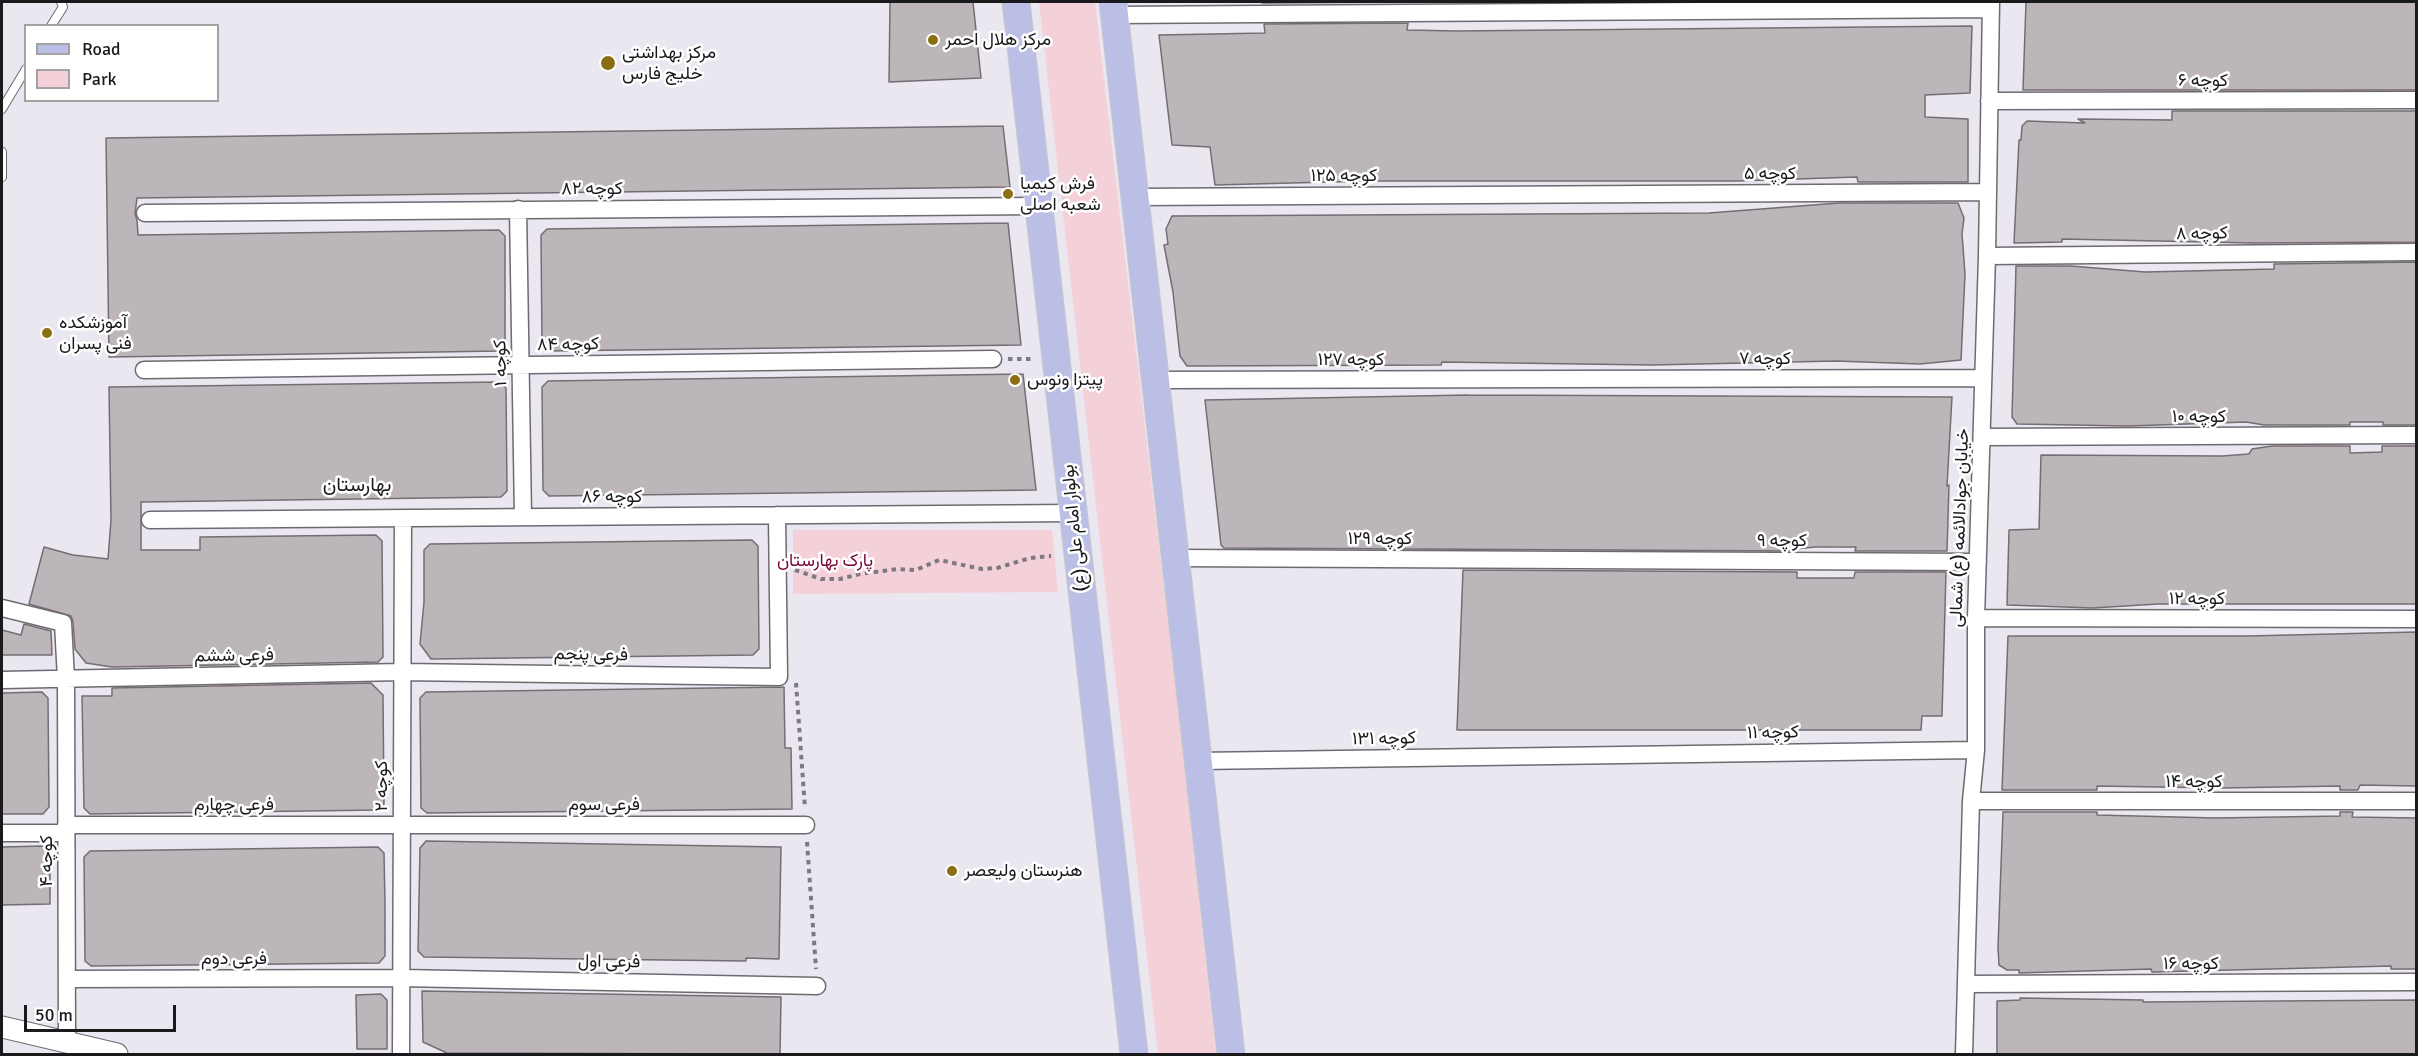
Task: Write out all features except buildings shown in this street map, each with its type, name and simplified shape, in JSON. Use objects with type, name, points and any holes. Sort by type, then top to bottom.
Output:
[{"type":"main road","name":"بولوار امام علی (ع)","points":[[1016,2],[1134,1054]]},
{"type":"main road","points":[[1114,8],[1231,1054]]},
{"type":"street","points":[[1114,8],[1553,12],[1991,5]]},
{"type":"street","name":"خیابان جوادالائمه (ع) شمالی","points":[[1964,1054],[1971,801],[1976,750],[1991,5]]},
{"type":"street","name":"کوچه ۶","points":[[1989,101],[2416,100]]},
{"type":"street","name":"کوچه ۵","points":[[1553,195],[1988,192]]},
{"type":"street","name":"کوچه ۱۲۵","points":[[1135,197],[1553,195]]},
{"type":"street","name":"کوچه ۸۲","points":[[145,213],[1040,206]]},
{"type":"street","name":"کوچه ۱","points":[[518,209],[523,517]]},
{"type":"street","name":"کوچه ۸","points":[[1987,256],[2416,252]]},
{"type":"street","name":"کوچه ۸۴","points":[[144,370],[993,359]]},
{"type":"street","name":"کوچه ۷","points":[[1547,379],[1983,378]]},
{"type":"street","name":"کوچه ۱۲۷","points":[[1156,380],[1547,379]]},
{"type":"street","name":"کوچه ۱۰","points":[[1982,437],[2416,435]]},
{"type":"street","name":"کوچه ۸۶","points":[[150,520],[1074,513]]},
{"type":"street","points":[[777,515],[777,566]]},
{"type":"street","name":"کوچه ۲","points":[[401,1054],[403,518]]},
{"type":"street","name":"کوچه ۱۲۹","points":[[1175,558],[1586,560]]},
{"type":"street","name":"کوچه ۹","points":[[1586,560],[1978,562]]},
{"type":"street","name":"فرعی پنجم","points":[[402,672],[779,676],[777,566]]},
{"type":"street","name":"کوچه ۴","points":[[2,608],[63,623],[66,679],[68,1043]]},
{"type":"street","name":"کوچه ۱۲","points":[[1977,618],[2416,619]]},
{"type":"street","name":"فرعی ششم","points":[[66,679],[402,672]]},
{"type":"street","points":[[2,680],[66,679]]},
{"type":"street","name":"کوچه ۱۱","points":[[1570,756],[1976,750]]},
{"type":"street","name":"کوچه ۱۳۱","points":[[1198,761],[1570,756]]},
{"type":"street","name":"کوچه ۱۴","points":[[1971,801],[2416,801]]},
{"type":"street","name":"فرعی سوم","points":[[402,824],[806,825]]},
{"type":"street","name":"فرعی چهارم","points":[[66,829],[402,824]]},
{"type":"street","points":[[2,833],[66,829]]},
{"type":"street","name":"فرعی دوم","points":[[67,979],[401,978]]},
{"type":"street","name":"فرعی اول","points":[[401,978],[817,986]]},
{"type":"street","name":"کوچه ۱۶","points":[[1966,984],[2416,982]]},
{"type":"street","points":[[2,1027],[117,1054]]},
{"type":"lane","points":[[52,24],[63,7],[61,2]]},
{"type":"lane","points":[[2,109],[24,72]]},
{"type":"lane","points":[[2,152],[2,177]]},
{"type":"path","points":[[993,359],[1057,359]]},
{"type":"path","points":[[777,566],[821,579],[840,579],[879,571],[916,570],[939,560],[982,569],[997,568],[1030,558],[1051,556]]},
{"type":"green space","points":[[1039,2],[1095,2],[1179,716],[1216,1054],[1158,1054]]},
{"type":"green space","name":"پارک بهارستان","points":[[793,530],[1052,530],[1058,592],[793,594]]},
{"type":"place","name":"مرکز هلال احمر","points":[[933,40]]},
{"type":"place","name":"مرکز بهداشتی خلیج فارس","points":[[608,63]]},
{"type":"place","name":"فرش کیمیا شعبه اصلی","points":[[1008,194]]},
{"type":"place","name":"آموزشکده فنی پسران","points":[[47,333]]},
{"type":"place","name":"پیتزا ونوس","points":[[1015,380]]},
{"type":"place","name":"هنرستان ولیعصر","points":[[952,871]]},
{"type":"district","name":"بهارستان","points":[[357,486]]}]
